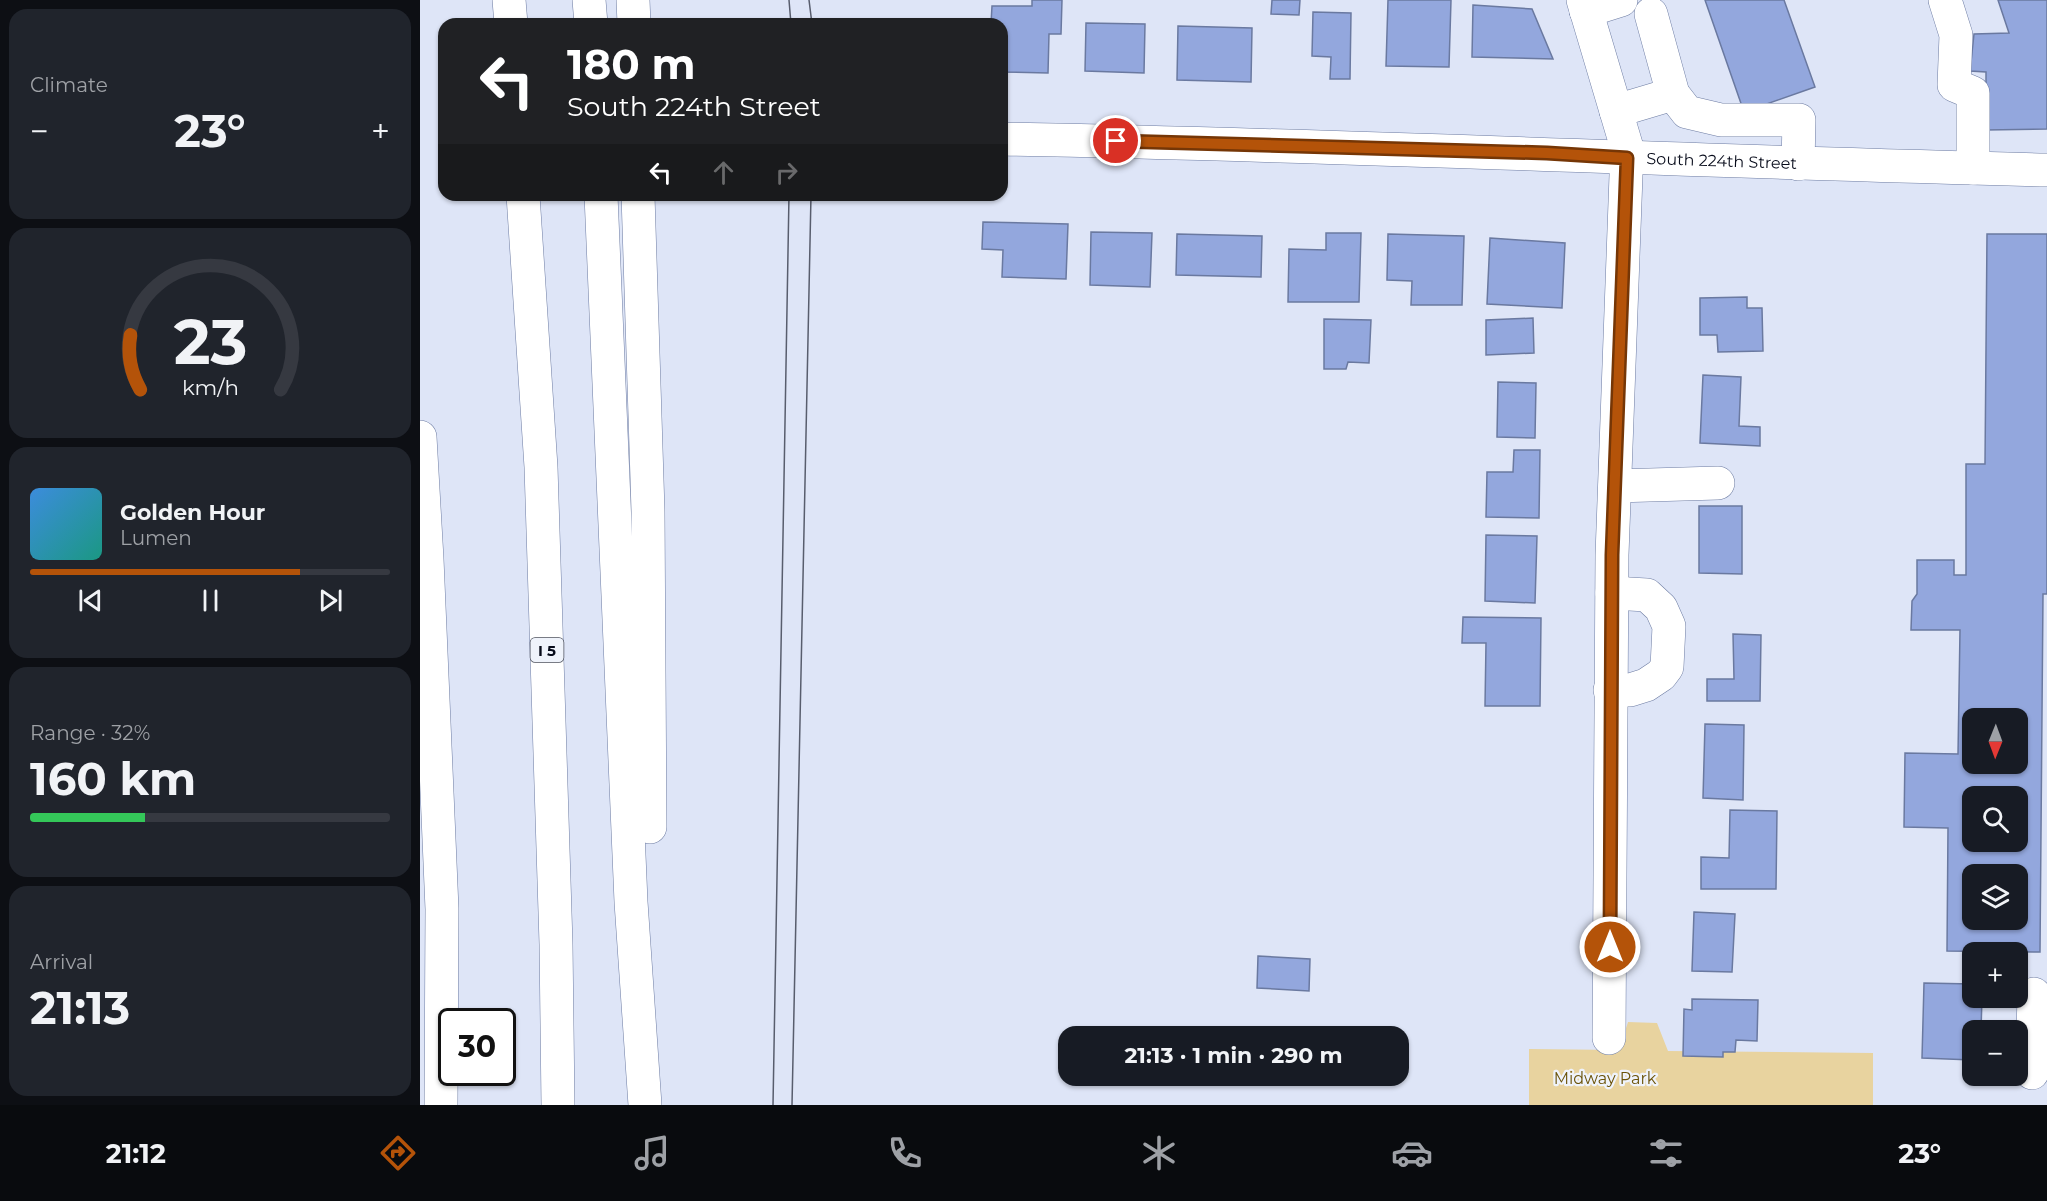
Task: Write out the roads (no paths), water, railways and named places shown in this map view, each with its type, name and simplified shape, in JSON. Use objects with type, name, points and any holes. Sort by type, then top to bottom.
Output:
[{"type":"main road","points":[[509,0],[510,18]]},
{"type":"main road","points":[[589,0],[590,18]]},
{"type":"main road","points":[[633,0],[634,18]]},
{"type":"main road","points":[[1609,1038],[1610,690],[1627,148],[1584,6],[1621,0]]},
{"type":"main road","points":[[1945,0],[1956,35],[1954,86],[1973,93],[1973,168]]},
{"type":"main road","points":[[1651,14],[1673,94],[1686,112],[1721,120],[1799,120],[1798,164]]},
{"type":"main road","points":[[1616,111],[1673,94]]},
{"type":"main road","name":"South 224th Street","points":[[1008,139],[1547,153],[1798,164],[2047,170]]},
{"type":"main road","name":"I 5","points":[[523,201],[541,467],[556,944],[558,1105]]},
{"type":"main road","points":[[601,201],[631,902],[645,1105]]},
{"type":"main road","points":[[638,201],[648,511],[652,1105]]},
{"type":"main road","points":[[420,438],[442,909],[441,1105]]},
{"type":"main road","points":[[1615,486],[1718,483]]},
{"type":"main road","points":[[1610,690],[1630,690],[1646,685],[1661,675],[1667,667],[1670,626],[1661,608],[1647,595],[1612,593]]},
{"type":"main road","points":[[2032,1073],[2038,1012]]},
{"type":"tram line","points":[[789,0],[790,18]]},
{"type":"tram line","points":[[809,0],[811,18]]},
{"type":"tram line","points":[[773,1105],[789,201]]},
{"type":"tram line","points":[[792,1105],[811,201]]},
{"type":"park label","name":"Midway Park","points":[[1605,1078]]}]
